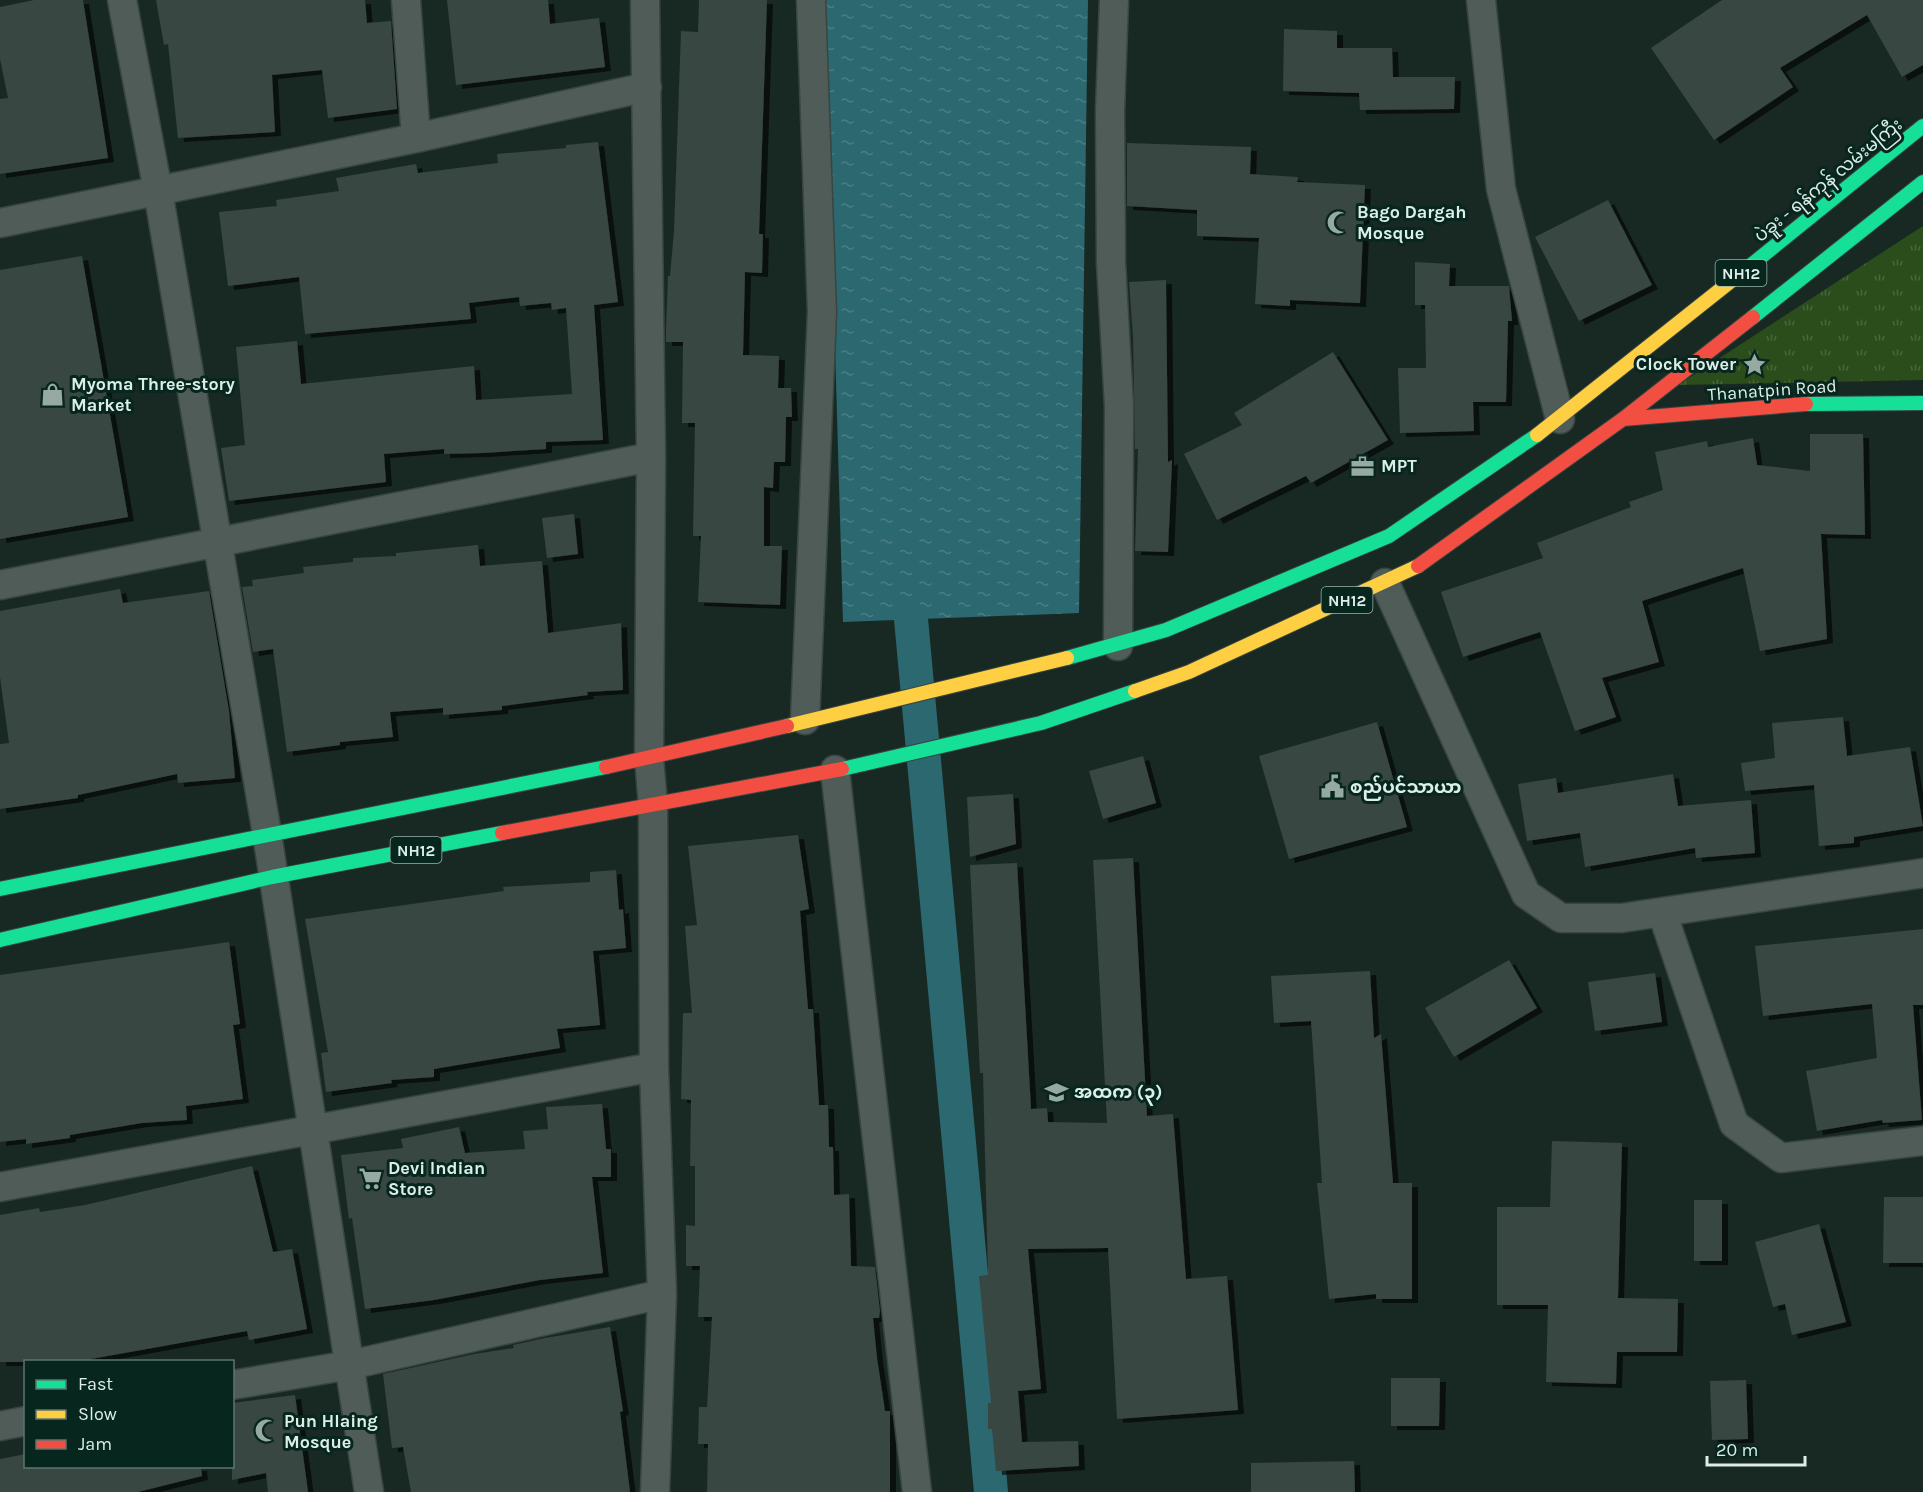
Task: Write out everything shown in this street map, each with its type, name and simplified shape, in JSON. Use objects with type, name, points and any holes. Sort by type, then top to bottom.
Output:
[{"type":"main road","name":"ပဲခူး - ရန်ကုန် လမ်းမကြီး","points":[[1560,419],[1923,126]]},
{"type":"main road","name":"NH12","points":[[0,940],[272,877],[835,770],[1041,723],[1189,672],[1420,566],[1623,420],[1923,182]]},
{"type":"main road","name":"Thanatpin Road","points":[[1623,420],[1793,404],[1923,403]]},
{"type":"main road","name":"NH12","points":[[0,889],[649,758],[1027,670],[1118,646],[1197,617],[1389,536],[1560,419]]},
{"type":"street","points":[[122,0],[158,191],[267,834],[272,877],[315,1131],[369,1492]]},
{"type":"street","points":[[406,0],[416,138]]},
{"type":"street","points":[[645,0],[651,457],[649,758],[653,805],[654,1067],[662,1294],[655,1492]]},
{"type":"street","points":[[811,0],[822,312],[815,718]]},
{"type":"street","points":[[1114,0],[1110,111],[1111,263],[1119,406],[1118,646]]},
{"type":"street","points":[[1481,0],[1501,189],[1560,419]]},
{"type":"street","points":[[0,222],[416,138],[647,87]]},
{"type":"street","points":[[0,585],[651,457]]},
{"type":"street","points":[[1385,583],[1526,894],[1561,918],[1622,918],[1923,873]]},
{"type":"street","points":[[835,770],[917,1492]]},
{"type":"street","points":[[1662,912],[1734,1124],[1781,1158],[1923,1141]]},
{"type":"street","points":[[0,1187],[654,1067]]},
{"type":"street","points":[[234,1385],[350,1365],[662,1294]]},
{"type":"street","points":[[0,1426],[24,1421]]},
{"type":"green space","points":[[1923,226],[1923,380],[1678,385]]},
{"type":"water","points":[[825,0],[1088,0],[1079,613],[843,622]]},
{"type":"building","points":[[34,0],[83,0],[108,158],[0,174],[0,99],[8,98],[0,59],[0,7]]},
{"type":"building","points":[[156,0],[365,0],[367,23],[391,21],[397,109],[328,118],[322,70],[272,75],[275,132],[178,138],[168,44],[164,45]]},
{"type":"building","points":[[447,0],[548,0],[550,24],[599,18],[605,67],[456,85]]},
{"type":"building","points":[[699,0],[767,0],[759,234],[763,234],[762,273],[745,272],[743,355],[779,356],[778,388],[791,388],[792,417],[786,417],[785,462],[774,462],[773,488],[764,487],[764,546],[782,546],[780,605],[698,602],[701,536],[693,536],[695,423],[682,423],[683,342],[666,342],[666,329],[668,276],[670,276],[674,231],[681,31],[698,32]]},
{"type":"building","points":[[1722,0],[1923,0],[1923,65],[1902,77],[1867,15],[1780,68],[1793,87],[1714,140],[1651,48]]},
{"type":"building","points":[[1284,29],[1337,31],[1337,48],[1392,48],[1393,77],[1455,77],[1454,109],[1360,110],[1359,93],[1283,91]]},
{"type":"building","points":[[598,142],[618,302],[594,305],[603,440],[546,442],[546,449],[444,454],[444,449],[384,454],[386,482],[229,501],[221,448],[245,445],[236,347],[297,341],[301,384],[474,366],[476,400],[572,394],[566,308],[552,310],[551,303],[520,306],[519,297],[469,303],[471,319],[305,334],[299,277],[228,286],[219,212],[277,206],[276,200],[339,191],[336,178],[416,164],[418,173],[498,163],[497,154],[566,148],[566,145]]},
{"type":"building","points":[[1127,143],[1251,147],[1250,174],[1298,177],[1297,182],[1365,185],[1360,303],[1290,300],[1290,306],[1255,304],[1259,238],[1197,236],[1197,210],[1127,206]]},
{"type":"building","points":[[1608,200],[1652,285],[1579,321],[1535,237]]},
{"type":"building","name":"Myoma Three-story Market","points":[[82,256],[128,517],[0,539],[0,270]]},
{"type":"building","points":[[1415,262],[1450,264],[1449,286],[1509,286],[1512,321],[1508,321],[1506,402],[1473,402],[1474,431],[1400,433],[1398,368],[1426,368],[1425,305],[1415,305]]},
{"type":"building","points":[[1166,280],[1168,462],[1172,460],[1168,552],[1135,551],[1138,449],[1135,449],[1133,337],[1129,282]]},
{"type":"building","points":[[1333,352],[1388,440],[1311,483],[1306,476],[1217,520],[1184,454],[1242,425],[1234,413]]},
{"type":"building","points":[[1810,434],[1863,434],[1865,535],[1821,534],[1827,639],[1760,651],[1743,568],[1642,601],[1659,662],[1602,678],[1616,717],[1575,731],[1540,632],[1463,657],[1441,592],[1543,558],[1537,543],[1631,507],[1629,502],[1663,490],[1655,452],[1707,441],[1708,447],[1753,438],[1757,465],[1810,471]]},
{"type":"building","points":[[574,514],[578,554],[547,558],[542,518]]},
{"type":"building","points":[[478,545],[480,566],[542,561],[548,633],[621,623],[623,690],[587,692],[588,695],[502,706],[502,710],[443,715],[443,708],[390,712],[393,737],[340,742],[340,745],[287,752],[273,649],[253,652],[242,587],[253,586],[252,580],[304,573],[303,567],[353,562],[353,558],[396,556],[396,553]]},
{"type":"building","points":[[120,589],[123,603],[209,591],[229,711],[235,778],[178,783],[177,774],[78,795],[78,798],[0,809],[0,744],[9,743],[0,677],[0,611]]},
{"type":"building","points":[[1843,717],[1847,756],[1910,747],[1923,826],[1854,837],[1854,843],[1819,846],[1814,785],[1745,791],[1741,763],[1775,758],[1772,723]]},
{"type":"building","points":[[1377,722],[1407,827],[1289,859],[1259,756]]},
{"type":"building","points":[[1143,756],[1156,803],[1103,819],[1089,771]]},
{"type":"building","points":[[1673,774],[1678,806],[1751,800],[1755,853],[1696,858],[1695,848],[1585,867],[1580,833],[1527,841],[1518,784],[1556,778],[1558,793]]},
{"type":"building","points":[[1013,794],[1016,844],[970,857],[967,797]]},
{"type":"building","points":[[798,835],[809,909],[800,911],[808,1009],[813,1009],[819,1105],[828,1105],[829,1147],[833,1147],[834,1195],[849,1194],[851,1266],[875,1267],[880,1311],[879,1318],[873,1318],[877,1358],[885,1411],[890,1411],[890,1492],[707,1492],[708,1444],[698,1444],[699,1407],[707,1407],[712,1317],[698,1317],[700,1266],[686,1266],[686,1225],[695,1226],[695,1166],[690,1166],[691,1100],[681,1099],[683,1013],[692,1013],[685,926],[697,925],[688,846]]},
{"type":"building","points":[[1133,858],[1147,1116],[1173,1114],[1186,1279],[1227,1276],[1238,1410],[1117,1419],[1108,1248],[1028,1249],[1041,1389],[1018,1391],[1022,1442],[1078,1441],[1079,1466],[996,1471],[992,1429],[988,1429],[988,1403],[991,1403],[979,1276],[988,1275],[983,1073],[980,1073],[970,865],[1017,863],[1031,1109],[1047,1108],[1048,1122],[1107,1123],[1093,860]]},
{"type":"building","points":[[616,870],[619,910],[623,909],[626,948],[593,951],[600,1025],[557,1029],[560,1048],[434,1069],[434,1077],[391,1080],[392,1083],[326,1092],[321,1053],[328,1052],[305,919],[504,891],[503,887],[590,882],[590,872]]},
{"type":"building","points":[[1923,929],[1923,1005],[1913,1005],[1922,1120],[1883,1123],[1882,1120],[1817,1131],[1806,1071],[1877,1058],[1872,1004],[1763,1016],[1755,946]]},
{"type":"building","points":[[229,942],[240,1024],[233,1025],[243,1099],[186,1106],[187,1120],[142,1123],[70,1135],[70,1138],[26,1144],[26,1139],[0,1142],[0,975]]},
{"type":"building","points":[[1509,960],[1537,1008],[1454,1057],[1425,1008]]},
{"type":"building","points":[[1370,971],[1374,1038],[1381,1034],[1393,1183],[1412,1183],[1412,1299],[1376,1299],[1376,1294],[1329,1299],[1317,1183],[1322,1183],[1311,1021],[1274,1023],[1271,976]]},
{"type":"building","points":[[1655,973],[1662,1022],[1595,1031],[1588,982]]},
{"type":"building","points":[[602,1104],[606,1149],[611,1149],[611,1177],[592,1177],[603,1273],[540,1280],[434,1300],[365,1309],[352,1218],[349,1219],[341,1155],[403,1148],[401,1139],[459,1127],[465,1153],[525,1149],[523,1131],[548,1129],[546,1107]]},
{"type":"building","points":[[1552,1141],[1622,1143],[1618,1298],[1678,1299],[1677,1352],[1617,1352],[1616,1384],[1546,1382],[1548,1305],[1497,1305],[1497,1207],[1550,1207]]},
{"type":"building","points":[[252,1166],[273,1252],[292,1249],[307,1329],[249,1340],[247,1331],[91,1360],[0,1362],[0,1215],[39,1208],[40,1212],[85,1205]]},
{"type":"building","points":[[1884,1197],[1923,1197],[1923,1263],[1883,1263]]},
{"type":"building","points":[[1694,1200],[1722,1200],[1722,1261],[1694,1261]]},
{"type":"building","points":[[1819,1224],[1846,1322],[1792,1335],[1785,1304],[1773,1307],[1755,1242]]},
{"type":"building","points":[[610,1327],[623,1411],[620,1412],[630,1492],[411,1492],[403,1447],[392,1448],[383,1374],[474,1354],[514,1348],[513,1345],[545,1338]]},
{"type":"building","points":[[1391,1378],[1440,1378],[1439,1426],[1391,1426]]},
{"type":"building","points":[[1746,1380],[1748,1439],[1712,1440],[1710,1381]]},
{"type":"building","name":"Pun Hlaing Mosque","points":[[295,1395],[308,1492],[268,1492],[266,1473],[232,1480],[234,1403]]},
{"type":"building","points":[[24,1454],[24,1468],[201,1468],[202,1476],[138,1492],[0,1492],[0,1459]]},
{"type":"building","points":[[1354,1461],[1355,1492],[1251,1492],[1251,1463]]},
{"type":"waterway","points":[[911,619],[991,1492]]},
{"type":"traffic: fast","points":[[1750,266],[1923,126]]},
{"type":"traffic: fast","points":[[1753,317],[1923,182]]},
{"type":"traffic: fast","points":[[1806,404],[1923,403]]},
{"type":"traffic: fast","points":[[1067,658],[1166,630],[1389,536],[1537,435]]},
{"type":"traffic: fast","points":[[842,769],[1041,723],[1135,691]]},
{"type":"traffic: fast","points":[[0,889],[606,767]]},
{"type":"traffic: fast","points":[[0,940],[272,877],[502,833]]},
{"type":"traffic: slow","points":[[1537,435],[1750,266]]},
{"type":"traffic: slow","points":[[1135,691],[1189,672],[1418,566]]},
{"type":"traffic: slow","points":[[787,726],[1067,658]]},
{"type":"traffic: jam","points":[[1418,566],[1623,419],[1753,317]]},
{"type":"traffic: jam","points":[[1623,419],[1806,404]]},
{"type":"traffic: jam","points":[[606,767],[787,726]]},
{"type":"traffic: jam","points":[[502,833],[842,769]]},
{"type":"place","name":"Bago Dargah Mosque","points":[[1339,222]]},
{"type":"place","name":"Clock Tower","points":[[1754,364]]},
{"type":"place","name":"Myoma Three-story Market","points":[[53,394]]},
{"type":"place","name":"MPT","points":[[1363,466]]},
{"type":"place","name":"စည်ပင်သာယာ","points":[[1332,787]]},
{"type":"place","name":"အထက (၃)","points":[[1056,1092]]},
{"type":"place","name":"Devi Indian Store","points":[[370,1178]]},
{"type":"place","name":"Pun Hlaing Mosque","points":[[266,1431]]}]
